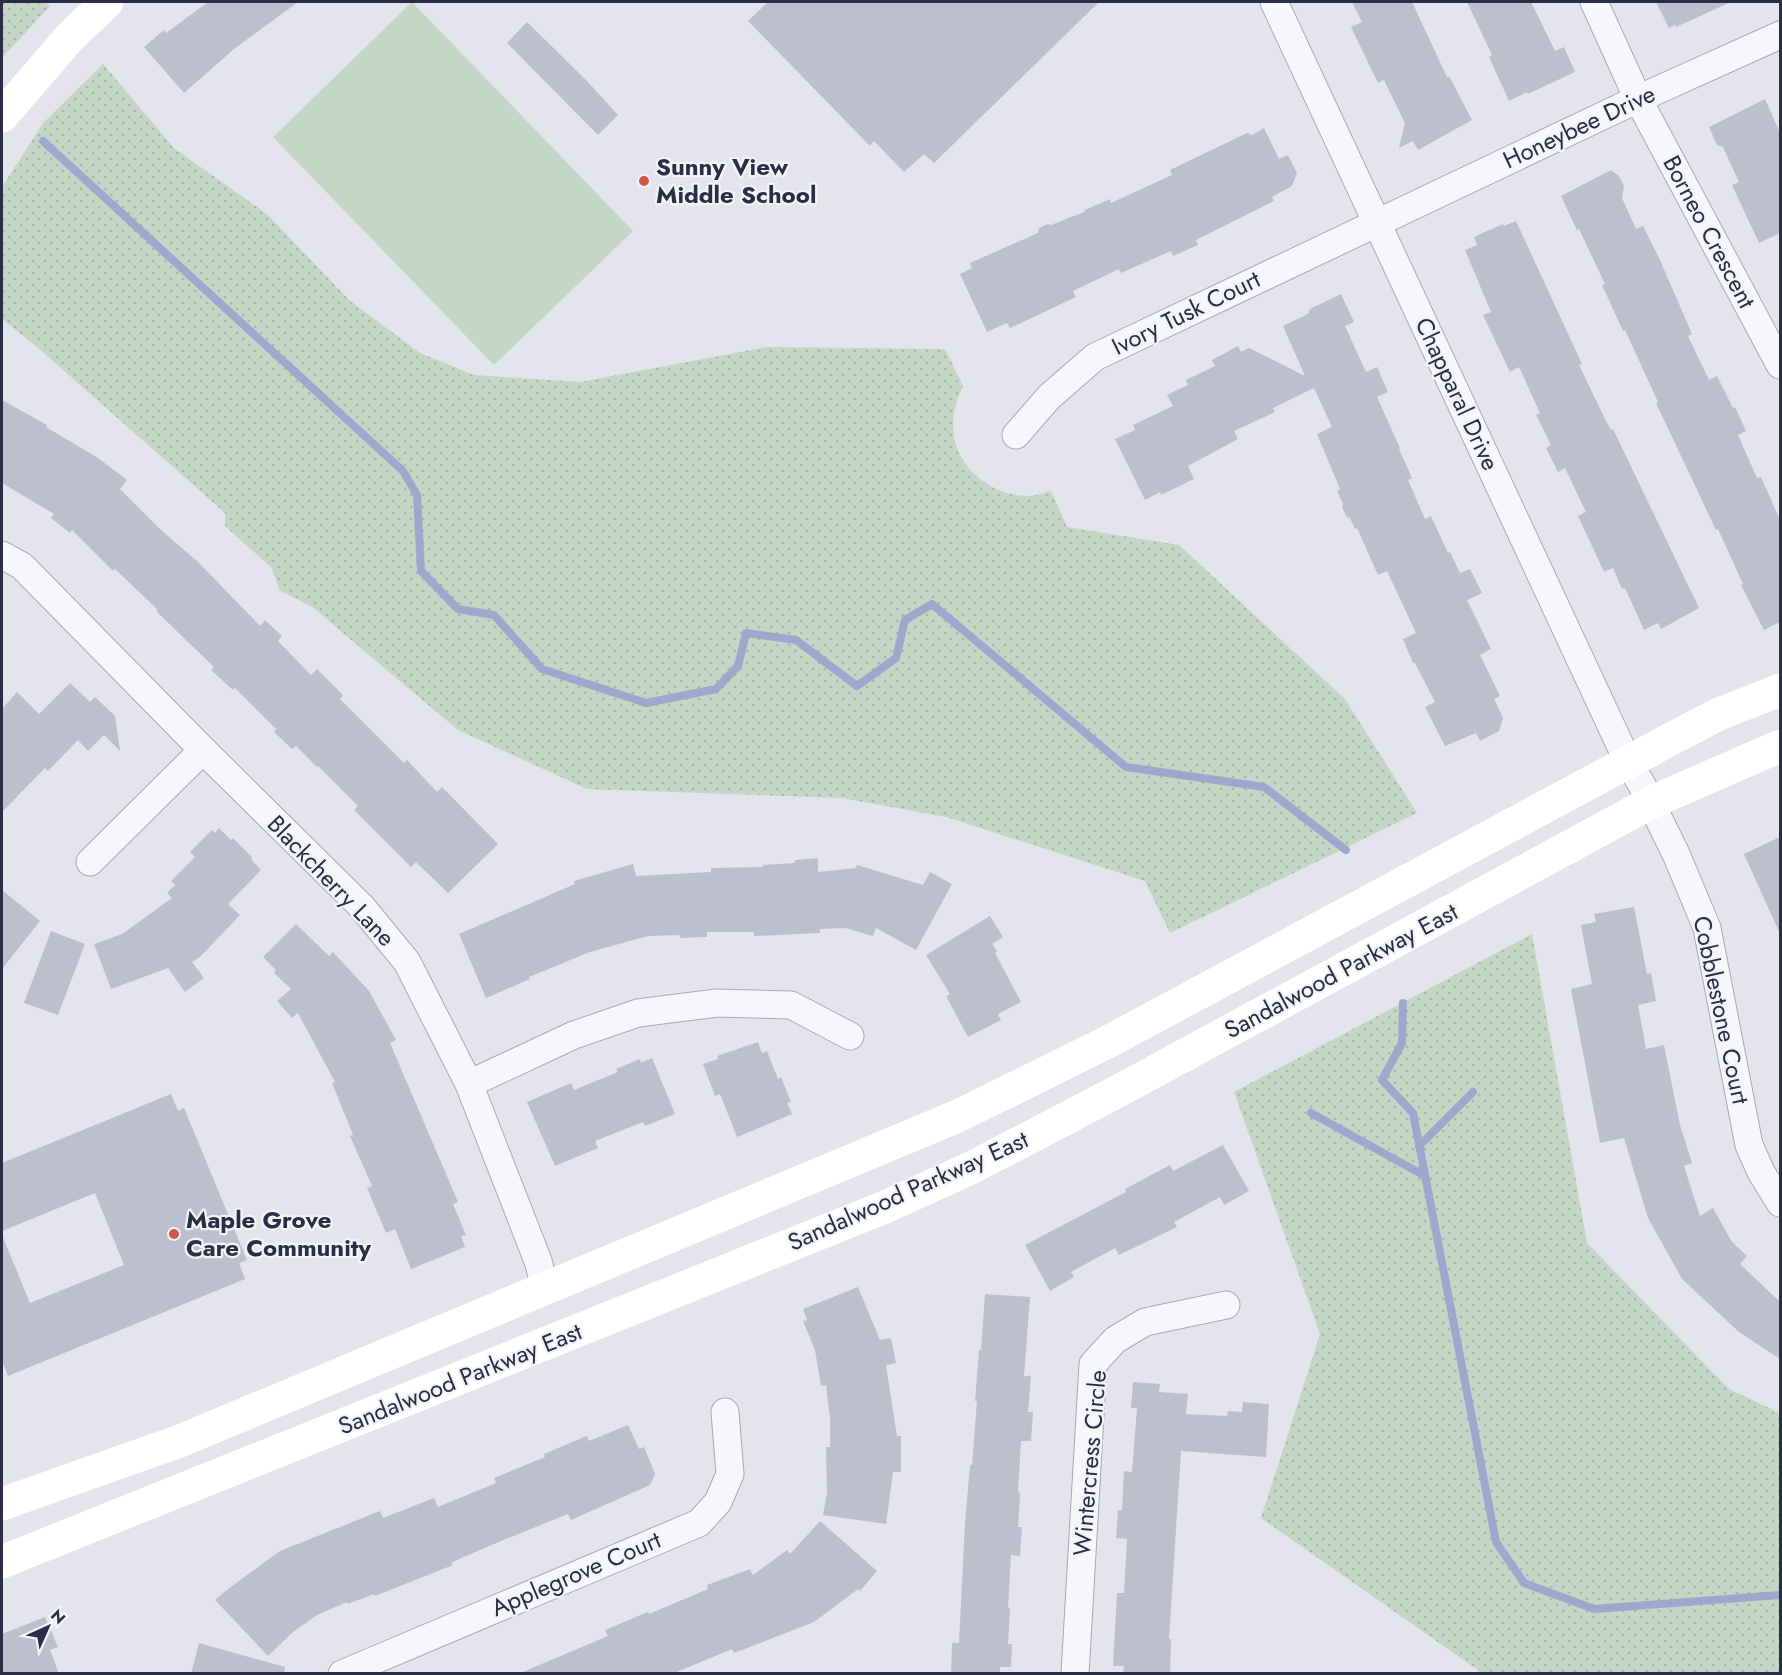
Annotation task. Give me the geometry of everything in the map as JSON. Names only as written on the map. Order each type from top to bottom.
[{"type":"main road","points":[[2,116],[70,37],[107,2]]},
{"type":"main road","name":"Sandalwood Parkway East","points":[[2,1562],[885,1207],[973,1167],[1124,1088],[1640,783],[1719,714],[1780,690]]},
{"type":"main road","name":"Sandalwood Parkway East","points":[[2,1504],[180,1441],[969,1111],[1640,783],[1780,746]]},
{"type":"street","name":"Chapparal Drive","points":[[1274,2],[1640,783]]},
{"type":"street","name":"Borneo Crescent","points":[[1594,2],[1638,99],[1780,365]]},
{"type":"street","name":"Honeybee Drive","points":[[1378,222],[1638,99],[1780,35]]},
{"type":"street","name":"Ivory Tusk Court","points":[[1016,435],[1049,397],[1095,357],[1378,222]]},
{"type":"street","name":"Blackcherry Lane","points":[[2,555],[22,566],[362,907],[407,962],[469,1083],[546,1287]]},
{"type":"street","points":[[90,862],[203,750]]},
{"type":"street","name":"Cobblestone Court","points":[[1640,783],[1676,854],[1707,928],[1749,1145],[1761,1172],[1780,1203]]},
{"type":"street","points":[[469,1083],[574,1035],[638,1013],[660,1010],[717,1003],[790,1005],[850,1036]]},
{"type":"street","name":"Wintercress Circle","points":[[1075,1674],[1093,1364],[1115,1340],[1145,1322],[1226,1305]]},
{"type":"street","name":"Applegrove Court","points":[[342,1674],[699,1523],[718,1502],[730,1474],[725,1412]]},
{"type":"green space","points":[[2,2],[45,2],[50,6],[2,58]]},
{"type":"green space","points":[[412,2],[633,231],[494,365],[273,137]]},
{"type":"green space","points":[[103,64],[174,148],[267,214],[350,301],[420,353],[474,375],[580,382],[767,347],[945,349],[963,386],[954,415],[955,440],[959,453],[976,476],[1000,491],[1014,495],[1031,496],[1051,491],[1067,527],[1179,545],[1345,699],[1417,813],[1170,933],[1145,881],[946,817],[842,798],[587,789],[458,730],[311,606],[279,590],[272,568],[225,526],[225,513],[36,346],[2,319],[2,187],[44,122]]},
{"type":"green space","points":[[1532,934],[1587,1243],[1729,1389],[1780,1413],[1780,1673],[1482,1673],[1261,1518],[1320,1334],[1234,1092]]},
{"type":"building","points":[[208,2],[298,2],[234,49],[184,93],[144,47],[164,30],[166,33]]},
{"type":"building","points":[[768,2],[1099,2],[934,163],[924,154],[904,172],[874,141],[870,146],[748,21]]},
{"type":"building","points":[[1352,2],[1412,2],[1447,77],[1449,76],[1472,120],[1418,150],[1413,141],[1399,148],[1405,123],[1384,80],[1378,83],[1351,27],[1362,22]]},
{"type":"building","points":[[1467,2],[1531,2],[1555,51],[1564,47],[1575,72],[1509,101],[1489,57],[1492,55]]},
{"type":"building","points":[[1656,2],[1731,2],[1669,28]]},
{"type":"building","points":[[527,22],[618,115],[598,135],[507,43]]},
{"type":"building","points":[[1765,99],[1780,133],[1780,233],[1759,243],[1732,185],[1739,182],[1723,147],[1717,145],[1709,127]]},
{"type":"building","points":[[1264,128],[1279,159],[1288,155],[1297,173],[1292,186],[1272,197],[1274,201],[1196,240],[1198,245],[1173,256],[1171,251],[1121,273],[1119,269],[1073,291],[1076,297],[1010,328],[1007,323],[987,332],[960,274],[972,268],[970,263],[1038,233],[1039,228],[1048,224],[1051,225],[1084,212],[1110,199],[1111,203],[1172,175],[1170,170],[1247,133],[1252,135]]},
{"type":"building","points":[[1611,170],[1619,176],[1624,186],[1622,198],[1636,229],[1643,226],[1659,258],[1692,334],[1688,336],[1709,380],[1717,376],[1733,408],[1735,407],[1746,431],[1738,435],[1757,478],[1761,477],[1780,520],[1780,622],[1764,630],[1741,585],[1743,584],[1718,529],[1716,530],[1656,403],[1658,402],[1602,285],[1605,284],[1561,196]]},
{"type":"building","points":[[1516,221],[1582,364],[1579,365],[1605,419],[1611,430],[1613,429],[1699,608],[1661,629],[1658,623],[1644,630],[1613,568],[1604,572],[1578,516],[1586,512],[1565,468],[1558,472],[1546,448],[1551,445],[1536,415],[1540,413],[1519,367],[1510,372],[1483,315],[1491,312],[1465,250],[1477,245],[1474,237],[1503,224],[1504,226]]},
{"type":"building","points":[[1341,294],[1354,322],[1345,326],[1366,372],[1377,367],[1388,392],[1377,397],[1412,478],[1408,480],[1425,519],[1431,516],[1460,573],[1470,569],[1482,593],[1467,600],[1491,649],[1480,655],[1500,696],[1494,699],[1503,718],[1499,731],[1480,741],[1476,733],[1445,746],[1425,707],[1435,702],[1413,663],[1403,639],[1416,633],[1387,571],[1378,575],[1357,528],[1355,529],[1342,507],[1343,504],[1337,491],[1340,489],[1317,434],[1332,427],[1314,388],[1273,408],[1275,412],[1234,431],[1238,439],[1188,466],[1194,479],[1145,500],[1115,439],[1135,430],[1133,425],[1173,406],[1167,395],[1188,385],[1186,380],[1215,366],[1212,360],[1238,346],[1241,352],[1249,348],[1305,376],[1283,326],[1308,314],[1310,309]]},
{"type":"building","points":[[2,400],[47,425],[46,427],[98,458],[127,480],[120,489],[161,530],[198,562],[260,626],[265,620],[282,636],[278,641],[311,675],[317,669],[343,695],[340,699],[404,763],[407,760],[437,792],[442,787],[498,844],[448,893],[416,862],[411,867],[354,810],[358,806],[296,746],[292,749],[274,732],[276,729],[235,688],[233,690],[211,670],[214,667],[115,569],[113,571],[72,530],[70,533],[51,518],[54,514],[2,483]]},
{"type":"building","points":[[70,683],[90,702],[95,697],[115,716],[120,751],[104,735],[88,751],[78,740],[48,771],[45,768],[2,812],[2,709],[17,692],[39,714]]},
{"type":"building","points":[[219,828],[252,857],[251,859],[261,870],[228,904],[240,915],[201,956],[192,962],[204,978],[185,992],[168,968],[111,989],[94,944],[122,934],[172,898],[167,893],[175,885],[171,881],[195,857],[190,852],[212,830],[215,833]]},
{"type":"building","points":[[1780,837],[1780,934],[1744,854]]},
{"type":"building","points":[[818,858],[818,872],[856,868],[857,865],[923,885],[930,872],[952,884],[916,950],[876,928],[873,936],[845,928],[820,929],[820,933],[754,936],[754,932],[707,932],[707,937],[648,936],[590,952],[529,977],[530,979],[486,998],[459,934],[575,884],[574,881],[633,864],[636,876],[711,872],[711,868],[763,867],[763,865],[795,863],[795,860]]},
{"type":"building","points":[[2,890],[40,921],[2,969]]},
{"type":"building","points":[[1634,907],[1647,974],[1651,973],[1656,1001],[1638,1005],[1646,1049],[1664,1045],[1680,1125],[1692,1163],[1684,1166],[1700,1216],[1713,1208],[1732,1242],[1747,1256],[1740,1264],[1780,1302],[1780,1359],[1739,1332],[1682,1279],[1648,1218],[1624,1138],[1600,1143],[1571,989],[1592,984],[1581,925],[1596,922],[1594,914]]},
{"type":"building","points":[[990,916],[1003,937],[992,944],[997,951],[995,953],[1021,1002],[998,1014],[1001,1020],[968,1037],[946,996],[950,994],[926,955]]},
{"type":"building","points":[[296,924],[329,956],[333,952],[369,991],[396,1040],[390,1043],[458,1202],[453,1204],[466,1235],[461,1236],[465,1247],[411,1269],[395,1229],[386,1233],[367,1188],[372,1186],[350,1136],[353,1135],[332,1083],[335,1082],[298,1013],[292,1018],[277,1001],[291,989],[274,973],[276,970],[263,957]]},
{"type":"building","points":[[51,931],[85,944],[58,1015],[24,1003]]},
{"type":"building","points":[[758,1042],[762,1053],[767,1051],[778,1079],[781,1077],[791,1102],[787,1103],[792,1114],[737,1137],[720,1094],[715,1096],[703,1064],[718,1059],[717,1056]]},
{"type":"building","points":[[652,1058],[675,1114],[645,1126],[643,1122],[595,1141],[598,1148],[555,1166],[527,1102],[571,1083],[574,1090],[618,1072],[616,1069],[640,1059],[641,1063]]},
{"type":"building","name":"Maple Grove Care Community","points":[[171,1094],[178,1111],[184,1108],[247,1260],[239,1263],[245,1279],[8,1376],[2,1361],[2,1235],[30,1303],[124,1265],[95,1193],[2,1231],[2,1163]]},
{"type":"building","points":[[1223,1145],[1249,1191],[1224,1205],[1220,1197],[1174,1222],[1177,1227],[1119,1255],[1115,1248],[1071,1272],[1074,1277],[1050,1291],[1025,1245],[1126,1192],[1125,1189],[1170,1165],[1173,1171]]},
{"type":"building","points":[[858,1287],[880,1340],[891,1338],[896,1363],[886,1365],[897,1436],[901,1436],[901,1472],[893,1472],[886,1524],[823,1515],[827,1493],[826,1447],[830,1447],[830,1418],[826,1385],[821,1386],[815,1350],[803,1321],[807,1320],[803,1309]]},
{"type":"building","points":[[985,1294],[1030,1297],[1024,1376],[1031,1376],[1028,1412],[1033,1412],[1031,1441],[1021,1441],[1018,1491],[1020,1494],[1018,1527],[1022,1527],[1020,1556],[1011,1555],[1008,1644],[1012,1644],[1011,1667],[1000,1667],[1000,1674],[951,1674],[952,1643],[959,1643],[965,1523],[970,1465],[972,1465],[977,1401],[975,1401]]},
{"type":"building","points":[[1133,1382],[1160,1384],[1159,1392],[1188,1394],[1186,1414],[1227,1416],[1228,1411],[1242,1412],[1243,1402],[1269,1404],[1266,1457],[1181,1451],[1169,1639],[1171,1639],[1170,1674],[1123,1674],[1124,1666],[1113,1666],[1117,1593],[1124,1593],[1127,1539],[1116,1538],[1118,1510],[1122,1510],[1124,1471],[1132,1472],[1137,1408],[1131,1408]]},
{"type":"building","points":[[628,1425],[639,1449],[644,1447],[655,1474],[650,1485],[571,1520],[568,1514],[459,1559],[451,1563],[453,1565],[375,1596],[374,1594],[348,1604],[347,1602],[317,1615],[293,1632],[268,1656],[215,1600],[280,1551],[380,1511],[383,1518],[434,1498],[438,1507],[496,1483],[494,1478],[545,1457],[544,1454],[587,1436],[589,1441]]},
{"type":"building","points":[[820,1521],[877,1571],[860,1591],[858,1589],[814,1622],[734,1653],[732,1649],[672,1674],[518,1674],[608,1636],[605,1630],[708,1589],[707,1585],[750,1569],[753,1575],[787,1550],[790,1554]]},
{"type":"building","points":[[45,1617],[58,1647],[50,1650],[59,1674],[2,1674],[2,1634]]},
{"type":"building","points":[[199,1643],[285,1667],[284,1674],[191,1674]]},
{"type":"waterway","points":[[43,141],[403,471],[417,495],[421,571],[458,609],[494,615],[542,669],[646,703],[716,689],[738,666],[746,633],[796,640],[857,686],[896,658],[905,620],[932,604],[1126,767],[1264,787],[1346,850]]},
{"type":"waterway","points":[[1403,1003],[1402,1043],[1382,1080],[1413,1113],[1496,1542],[1524,1583],[1594,1609],[1780,1595]]},
{"type":"waterway","points":[[1419,1146],[1473,1092]]},
{"type":"waterway","points":[[1311,1113],[1425,1176]]},
{"type":"place","name":"Sunny View Middle School","points":[[644,181]]},
{"type":"place","name":"Maple Grove Care Community","points":[[174,1234]]}]
